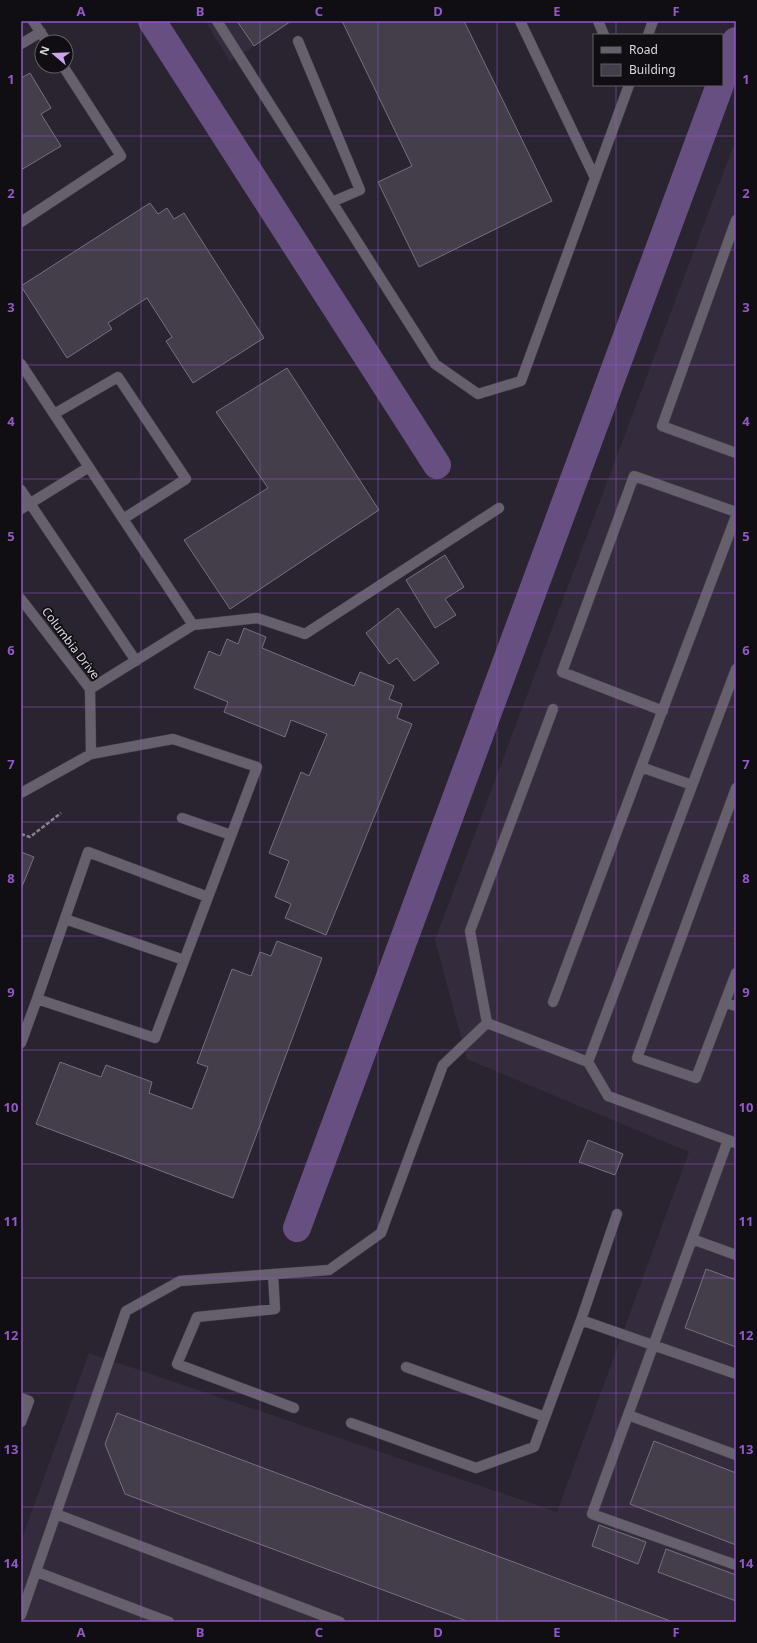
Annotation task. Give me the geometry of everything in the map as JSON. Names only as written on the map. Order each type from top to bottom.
[{"type":"street","points":[[21,44],[41,32],[33,21]]},
{"type":"street","points":[[217,21],[435,364],[478,394],[521,380],[629,86]]},
{"type":"street","points":[[520,21],[595,178]]},
{"type":"street","points":[[598,21],[604,34]]},
{"type":"street","points":[[648,34],[653,21]]},
{"type":"street","points":[[298,41],[360,190],[332,202]]},
{"type":"street","points":[[21,222],[122,156],[68,74]]},
{"type":"street","points":[[736,220],[662,426],[736,453]]},
{"type":"street","points":[[21,364],[194,625]]},
{"type":"street","points":[[54,414],[118,376],[186,479],[123,519]]},
{"type":"street","points":[[21,509],[89,467]]},
{"type":"street","points":[[663,711],[562,672],[634,476],[736,512]]},
{"type":"street","points":[[21,490],[136,661]]},
{"type":"street","points":[[90,689],[194,625],[257,618],[305,634],[499,508]]},
{"type":"street","points":[[553,1002],[736,516]]},
{"type":"street","name":"Columbia Drive","points":[[21,599],[90,689],[91,754]]},
{"type":"street","points":[[588,1062],[736,669]]},
{"type":"street","points":[[487,1023],[470,931],[553,709]]},
{"type":"street","points":[[21,793],[91,754],[173,739],[257,767],[155,1038],[37,999]]},
{"type":"street","points":[[641,767],[692,785]]},
{"type":"street","points":[[736,788],[637,1058],[696,1078],[736,973]]},
{"type":"street","points":[[182,818],[231,835]]},
{"type":"street","points":[[21,1043],[88,852],[208,897]]},
{"type":"street","points":[[65,918],[184,960]]},
{"type":"street","points":[[725,1002],[736,1006]]},
{"type":"street","points":[[487,1023],[588,1062],[608,1096],[732,1141],[692,1239],[592,1514],[736,1565]]},
{"type":"street","points":[[21,1615],[126,1311],[180,1281],[329,1270],[381,1233],[443,1065],[487,1023]]},
{"type":"street","points":[[352,1423],[476,1468],[534,1446],[581,1320],[617,1214]]},
{"type":"street","points":[[692,1239],[736,1255]]},
{"type":"street","points":[[273,1274],[275,1309],[197,1317],[177,1364],[294,1408]]},
{"type":"street","points":[[581,1320],[736,1374]]},
{"type":"street","points":[[406,1368],[544,1417]]},
{"type":"street","points":[[21,1398],[29,1401],[21,1422]]},
{"type":"street","points":[[628,1415],[736,1455]]},
{"type":"street","points":[[56,1514],[340,1622]]},
{"type":"street","points":[[37,1572],[169,1622]]},
{"type":"path","points":[[21,834],[30,837],[62,813]]},
{"type":"shaded area","points":[[205,21],[295,21],[230,61]]},
{"type":"shaded area","points":[[736,139],[736,1622],[21,1622],[21,1541],[89,1353],[557,1512],[689,1152],[467,1059],[435,940]]},
{"type":"building","points":[[237,21],[291,21],[254,46]]},
{"type":"building","points":[[342,21],[464,21],[552,201],[419,267],[378,182],[412,166]]},
{"type":"building","points":[[30,73],[51,108],[41,114],[61,146],[21,170],[21,78]]},
{"type":"building","points":[[150,203],[158,214],[167,208],[174,219],[184,213],[264,338],[193,383],[166,341],[172,337],[147,298],[108,323],[112,329],[67,358],[21,286]]},
{"type":"building","points":[[287,368],[379,510],[230,609],[184,540],[268,488],[216,412]]},
{"type":"building","points":[[445,555],[464,587],[445,599],[456,615],[435,628],[406,580]]},
{"type":"building","points":[[398,608],[439,663],[414,681],[397,658],[389,664],[366,633]]},
{"type":"building","points":[[244,628],[266,637],[262,648],[354,686],[360,672],[394,686],[389,699],[402,704],[397,718],[412,724],[326,935],[285,918],[291,904],[275,897],[289,861],[269,853],[301,772],[309,776],[327,734],[291,720],[285,737],[224,712],[228,702],[194,688],[209,651],[220,656],[227,639],[238,644]]},
{"type":"building","points":[[21,852],[34,857],[21,889]]},
{"type":"building","points":[[277,941],[322,958],[233,1198],[36,1124],[60,1062],[101,1077],[106,1065],[152,1082],[149,1093],[192,1109],[208,1067],[197,1063],[232,969],[251,976],[260,952],[271,956]]},
{"type":"building","points":[[588,1140],[623,1154],[615,1175],[579,1162]]},
{"type":"building","points":[[706,1269],[736,1280],[736,1347],[685,1328]]},
{"type":"building","points":[[117,1413],[673,1622],[469,1622],[125,1494],[105,1444]]},
{"type":"building","points":[[654,1441],[736,1473],[736,1545],[630,1504]]},
{"type":"building","points":[[599,1525],[646,1542],[638,1564],[592,1546]]},
{"type":"building","points":[[666,1549],[736,1575],[736,1601],[658,1572]]},
{"type":"waterway","points":[[152,21],[437,465]]},
{"type":"waterway","points":[[723,76],[736,41]]},
{"type":"waterway","points":[[297,1228],[720,86]]}]
